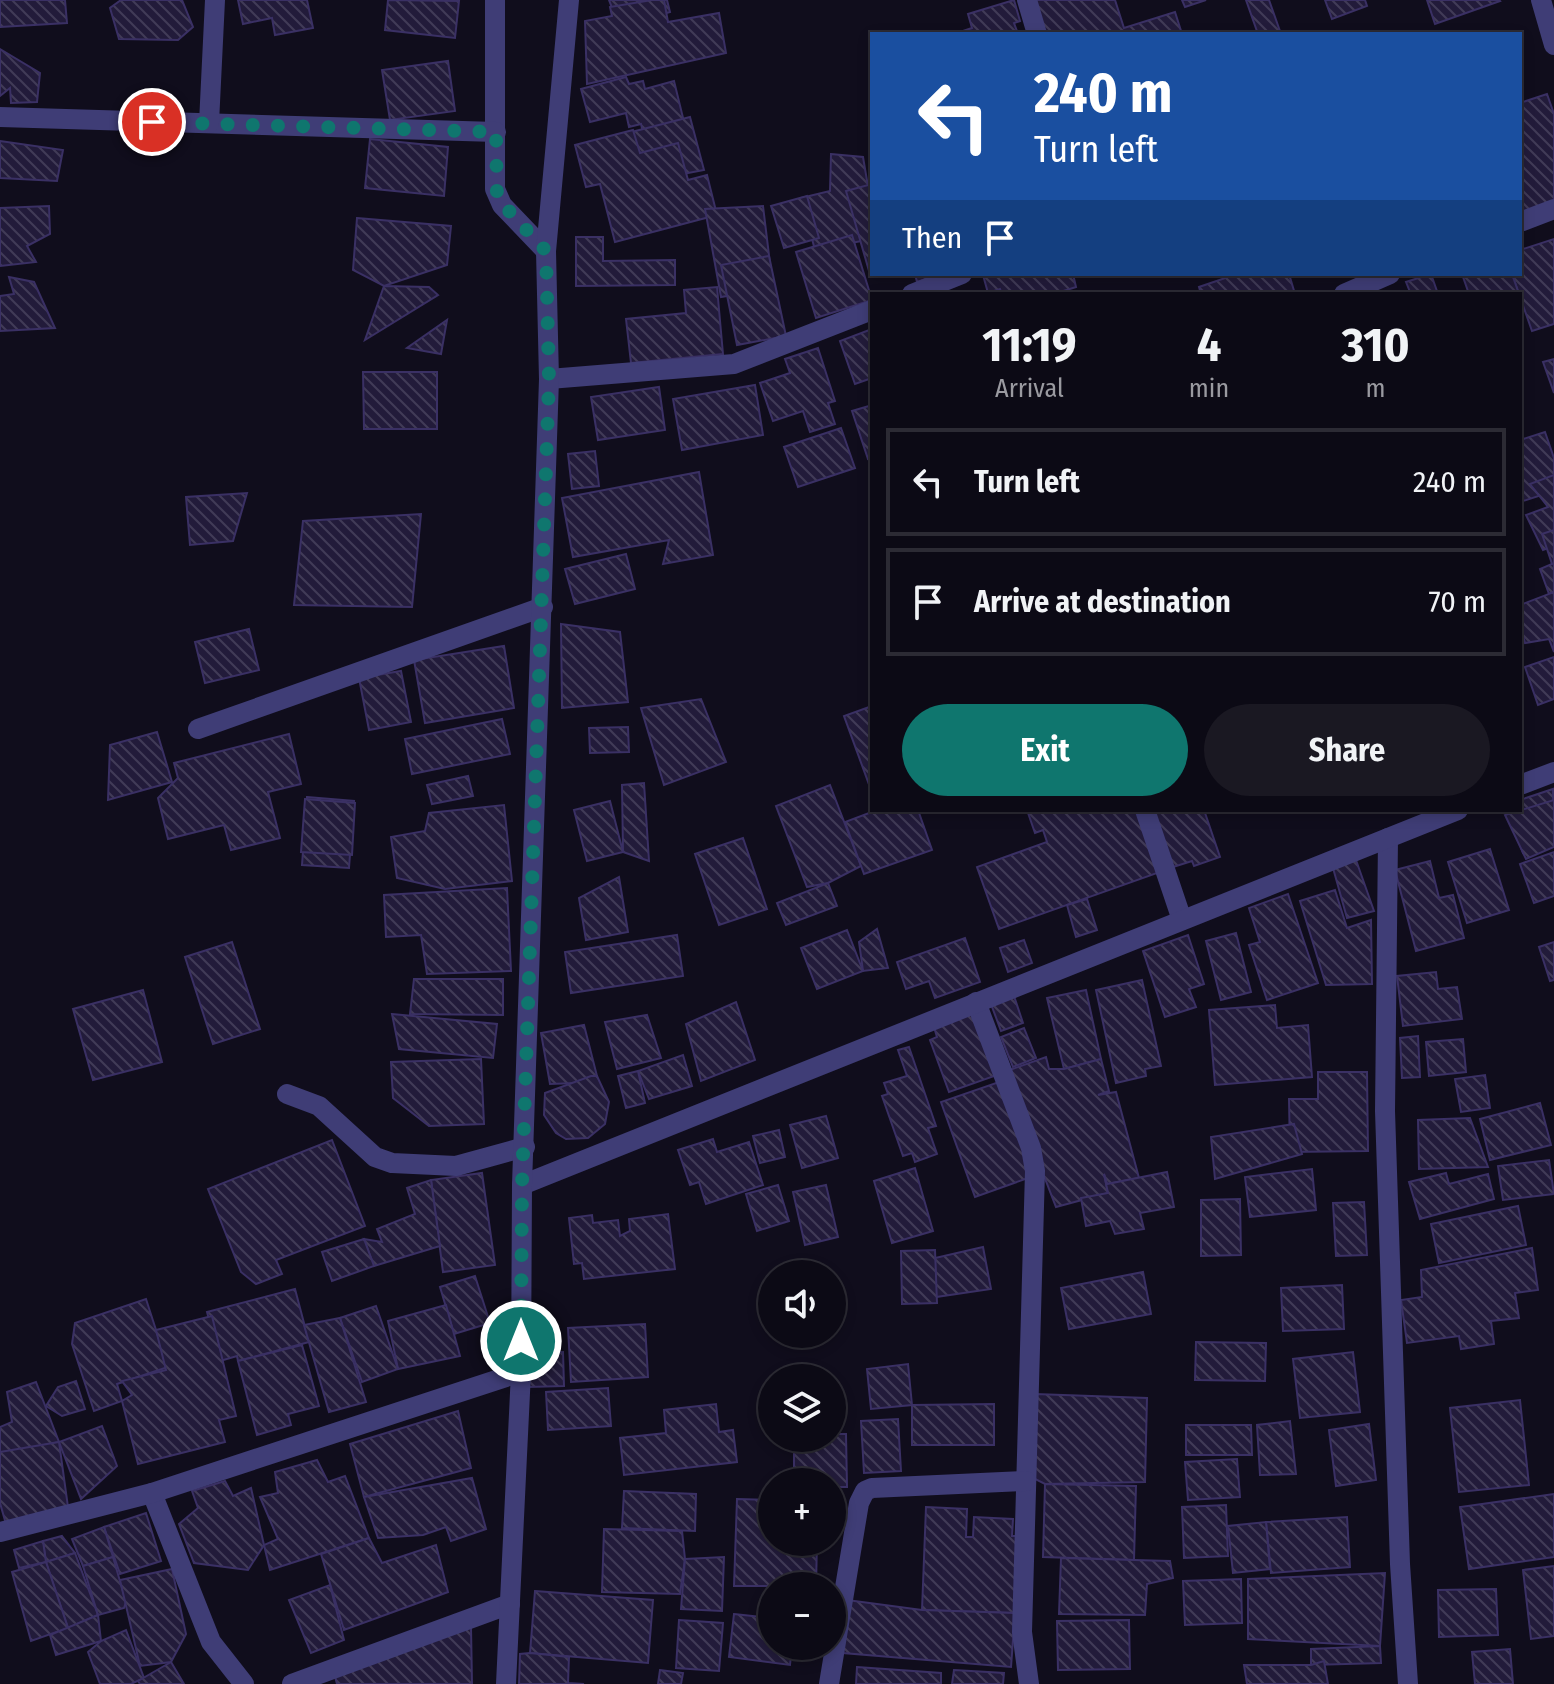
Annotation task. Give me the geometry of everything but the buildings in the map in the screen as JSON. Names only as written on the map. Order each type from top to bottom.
[{"type":"street","points":[[209,123],[215,0]]},
{"type":"street","points":[[495,0],[497,198],[546,251]]},
{"type":"street","points":[[506,1684],[521,1372],[522,1185],[543,607],[549,379],[546,251],[569,0]]},
{"type":"street","points":[[1027,0],[1036,32]]},
{"type":"street","points":[[1541,0],[1554,45]]},
{"type":"street","points":[[0,117],[496,132]]},
{"type":"street","points":[[1522,221],[1554,209]]},
{"type":"street","points":[[917,292],[957,276]]},
{"type":"street","points":[[1349,292],[1385,276]]},
{"type":"street","points":[[549,379],[734,364],[870,311]]},
{"type":"street","points":[[198,729],[543,607]]},
{"type":"street","points":[[1522,784],[1554,772]]},
{"type":"street","points":[[1146,812],[1182,920]]},
{"type":"street","points":[[522,1185],[1453,812]]},
{"type":"street","points":[[1388,838],[1385,1111],[1400,1564],[1408,1684]]},
{"type":"street","points":[[976,1002],[1031,1148],[1035,1171],[1022,1632],[1029,1684]]},
{"type":"street","points":[[287,1094],[319,1106],[375,1157],[392,1163],[456,1166],[525,1147]]},
{"type":"street","points":[[0,1532],[152,1493],[521,1372]]},
{"type":"street","points":[[829,1684],[859,1503],[865,1491],[872,1488],[1026,1481]]},
{"type":"street","points":[[152,1493],[211,1642],[244,1684]]},
{"type":"street","points":[[292,1684],[510,1604]]},
{"type":"route","points":[[152,122],[496,132],[497,198],[546,251],[549,379],[522,1185],[521,1341]]}]
